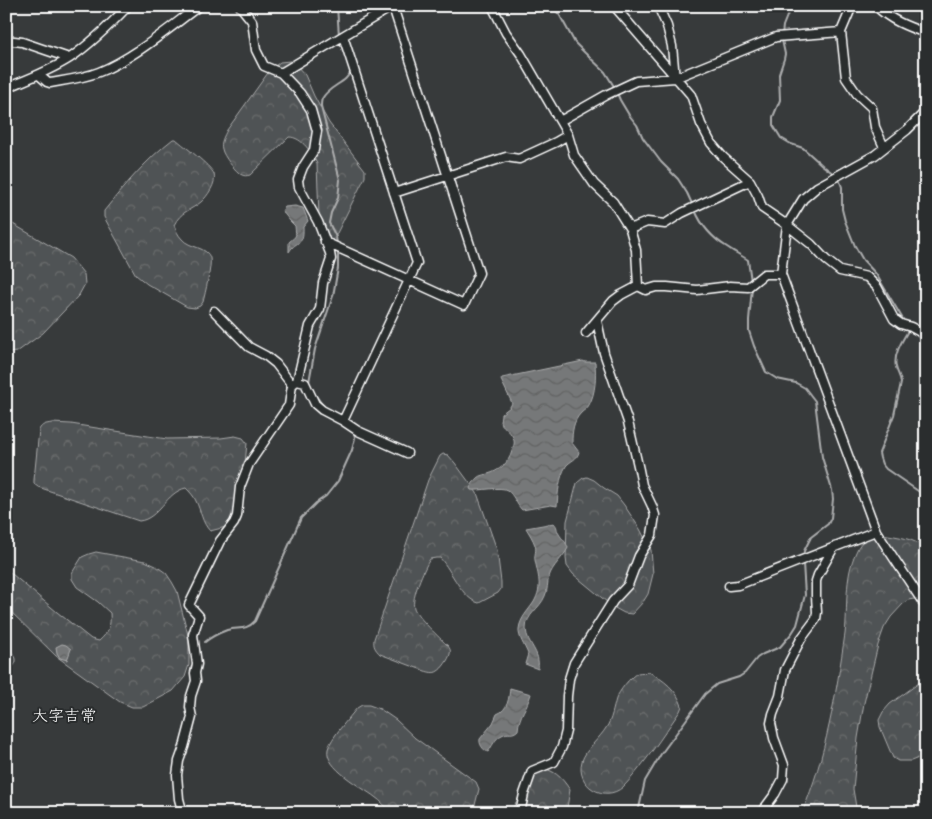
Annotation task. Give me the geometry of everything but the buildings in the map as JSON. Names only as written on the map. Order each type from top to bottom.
[{"type":"street","points":[[6,88],[39,75],[69,58],[92,42],[128,6]]},
{"type":"street","points":[[39,75],[46,82],[50,83],[83,78],[100,72],[140,50],[188,9],[199,6]]},
{"type":"street","points":[[181,813],[182,810],[178,799],[179,761],[192,717],[190,707],[191,696],[196,682],[197,664],[193,635],[199,616],[189,605],[220,541],[237,516],[240,487],[248,464],[288,405],[310,326],[320,309],[323,283],[331,259],[318,222],[298,180],[303,167],[314,150],[317,131],[311,110],[300,93],[281,73],[264,66],[256,50],[252,21],[240,6]]},
{"type":"street","points":[[281,73],[393,6],[479,273],[464,305],[325,242]]},
{"type":"street","points":[[492,6],[506,33],[521,54],[540,90],[568,135],[577,161],[594,184],[613,202],[630,229],[636,250],[638,286]]},
{"type":"street","points":[[614,6],[691,95],[701,124],[711,143],[723,157],[750,181],[762,208],[811,244],[840,271],[868,277],[877,287],[894,319],[920,332],[926,338]]},
{"type":"street","points":[[658,6],[672,46],[675,78]]},
{"type":"street","points":[[852,6],[841,32],[846,78],[857,94],[872,108],[875,127],[884,147]]},
{"type":"street","points":[[876,6],[908,27],[926,33]]},
{"type":"street","points":[[560,121],[606,95],[636,81],[675,78],[776,37],[841,32]]},
{"type":"street","points":[[343,36],[417,263],[343,421]]},
{"type":"street","points":[[6,40],[22,42],[69,58]]},
{"type":"street","points":[[926,111],[907,130],[875,155],[818,187],[803,199],[787,225],[781,274],[876,531],[926,608]]},
{"type":"street","points":[[394,192],[506,157],[519,159],[568,135]]},
{"type":"street","points":[[630,229],[647,222],[665,224],[682,213],[750,181]]},
{"type":"street","points":[[638,286],[646,290],[667,287],[697,290],[730,286],[748,287],[764,274],[781,274]]},
{"type":"street","points":[[586,333],[613,301],[638,286]]},
{"type":"street","points":[[214,311],[249,347],[266,356],[294,383],[305,383],[315,404],[322,410],[358,431],[407,454]]},
{"type":"street","points":[[520,813],[532,771],[554,762],[562,747],[566,732],[569,679],[574,663],[613,601],[628,585],[639,556],[652,535],[655,515],[642,485],[628,422],[604,353],[596,321]]},
{"type":"street","points":[[730,586],[738,585],[876,531]]},
{"type":"street","points":[[761,813],[776,794],[783,779],[784,764],[774,738],[771,723],[780,696],[785,670],[802,639],[816,619],[816,581],[834,547]]},
{"type":"green space","points":[[290,61],[305,75],[329,123],[365,170],[365,177],[331,245],[323,245],[320,242],[317,164],[302,143],[289,137],[247,176],[242,175],[233,167],[222,149],[222,142],[227,130],[270,70],[280,62]]},
{"type":"green space","points":[[173,139],[176,139],[203,161],[212,170],[215,178],[211,190],[206,197],[183,214],[174,225],[179,236],[185,242],[209,254],[209,273],[203,302],[195,308],[187,307],[147,284],[136,275],[104,217],[104,211],[128,183],[154,155]]},
{"type":"green space","points":[[6,220],[71,258],[84,274],[85,284],[79,295],[43,333],[17,352],[6,353]]},
{"type":"green space","points":[[52,423],[71,424],[167,439],[235,436],[243,438],[247,443],[242,495],[232,521],[226,527],[210,531],[203,521],[195,499],[186,488],[179,490],[152,516],[139,521],[38,487],[34,484],[34,480],[39,430],[43,425]]},
{"type":"green space","points":[[443,454],[448,455],[455,463],[477,493],[497,550],[501,589],[498,593],[479,603],[467,596],[440,558],[430,559],[416,590],[414,608],[424,622],[450,649],[445,664],[436,672],[432,672],[380,654],[375,647],[374,639],[428,480],[440,456]]},
{"type":"green space","points":[[587,477],[617,496],[640,529],[651,550],[653,574],[648,594],[632,614],[624,613],[613,607],[573,574],[567,566],[567,521],[577,483]]},
{"type":"green space","points":[[883,534],[911,540],[926,549],[926,597],[908,600],[903,604],[884,628],[878,645],[858,738],[853,789],[857,813],[802,813],[818,770],[834,702],[845,634],[848,582],[852,562],[863,541]]},
{"type":"green space","points":[[96,552],[145,561],[156,566],[166,573],[177,591],[189,639],[189,665],[185,677],[173,691],[143,707],[132,707],[120,702],[56,656],[6,607],[6,569],[91,639],[99,641],[109,628],[110,613],[77,587],[72,579],[72,573],[82,557]]},
{"type":"green space","points":[[6,646],[15,657],[16,662],[6,673]]},
{"type":"green space","points":[[649,672],[665,682],[677,695],[682,706],[680,711],[644,763],[623,787],[616,792],[608,793],[593,789],[583,778],[581,770],[582,761],[589,748],[608,725],[616,699],[625,684],[635,674]]},
{"type":"green space","points":[[926,679],[926,755],[911,761],[898,761],[893,758],[879,720],[890,704]]},
{"type":"green space","points":[[362,705],[369,705],[380,709],[396,720],[415,738],[476,782],[479,789],[473,813],[392,813],[377,799],[338,770],[328,756],[328,749],[345,722]]},
{"type":"green space","points":[[538,767],[557,774],[570,790],[566,813],[510,813],[534,770]]},
{"type":"water","points":[[295,206],[303,208],[308,221],[303,227],[301,240],[289,252],[289,242],[295,237],[296,233],[295,226],[282,211],[285,207]]},
{"type":"water","points":[[583,361],[595,362],[594,390],[588,406],[578,416],[575,423],[572,443],[579,452],[577,457],[566,466],[562,475],[557,506],[551,505],[522,510],[507,490],[500,488],[471,490],[470,488],[478,477],[492,473],[503,466],[509,459],[514,446],[513,437],[500,422],[501,414],[512,403],[501,380],[502,378]]},
{"type":"water","points":[[554,523],[568,548],[549,577],[543,601],[528,619],[527,635],[538,657],[538,669],[525,664],[528,654],[519,632],[521,621],[534,602],[539,586],[535,558],[536,547],[526,528]]},
{"type":"water","points":[[62,644],[71,649],[67,660],[60,658],[57,653],[56,647]]},
{"type":"water","points":[[510,688],[531,694],[520,720],[518,730],[514,733],[500,736],[488,752],[482,747],[480,739],[493,723],[497,714],[506,707]]},
{"type":"waterway","points":[[337,6],[339,36]]},
{"type":"waterway","points":[[551,6],[559,14],[575,43],[605,72],[615,88]]},
{"type":"waterway","points":[[782,35],[783,26],[791,6]]},
{"type":"waterway","points":[[782,40],[785,54],[779,74],[780,100],[773,117],[773,125],[781,138],[803,148],[834,174]]},
{"type":"waterway","points":[[337,244],[336,237],[329,223],[331,213],[338,198],[340,180],[321,103],[328,91],[346,79],[351,71]]},
{"type":"waterway","points":[[617,93],[643,138],[661,162],[678,179],[693,206]]},
{"type":"waterway","points":[[839,179],[842,187],[842,209],[855,246],[863,260],[876,274],[904,321]]},
{"type":"waterway","points":[[695,210],[704,227],[712,236],[748,260],[751,281]]},
{"type":"waterway","points":[[309,384],[315,349],[333,296],[338,268],[338,251]]},
{"type":"waterway","points":[[752,288],[749,331],[754,346],[766,372],[777,379],[796,383],[805,388],[815,401],[822,457],[832,490],[831,518],[828,524],[811,537],[804,551],[803,558]]},
{"type":"waterway","points":[[907,328],[908,331],[899,348],[895,362],[901,383],[894,415],[879,453],[882,464],[886,469],[921,493],[926,504]]},
{"type":"waterway","points":[[314,393],[324,407]]},
{"type":"waterway","points":[[205,642],[224,631],[245,627],[255,621],[301,518],[326,496],[338,481],[352,450],[355,438],[354,431]]},
{"type":"waterway","points":[[638,813],[645,781],[661,754],[705,694],[717,684],[739,677],[745,673],[757,658],[780,647],[792,633],[797,625],[805,595],[803,563]]},
{"type":"district","name":"大字吉常","points":[[64,715]]}]
